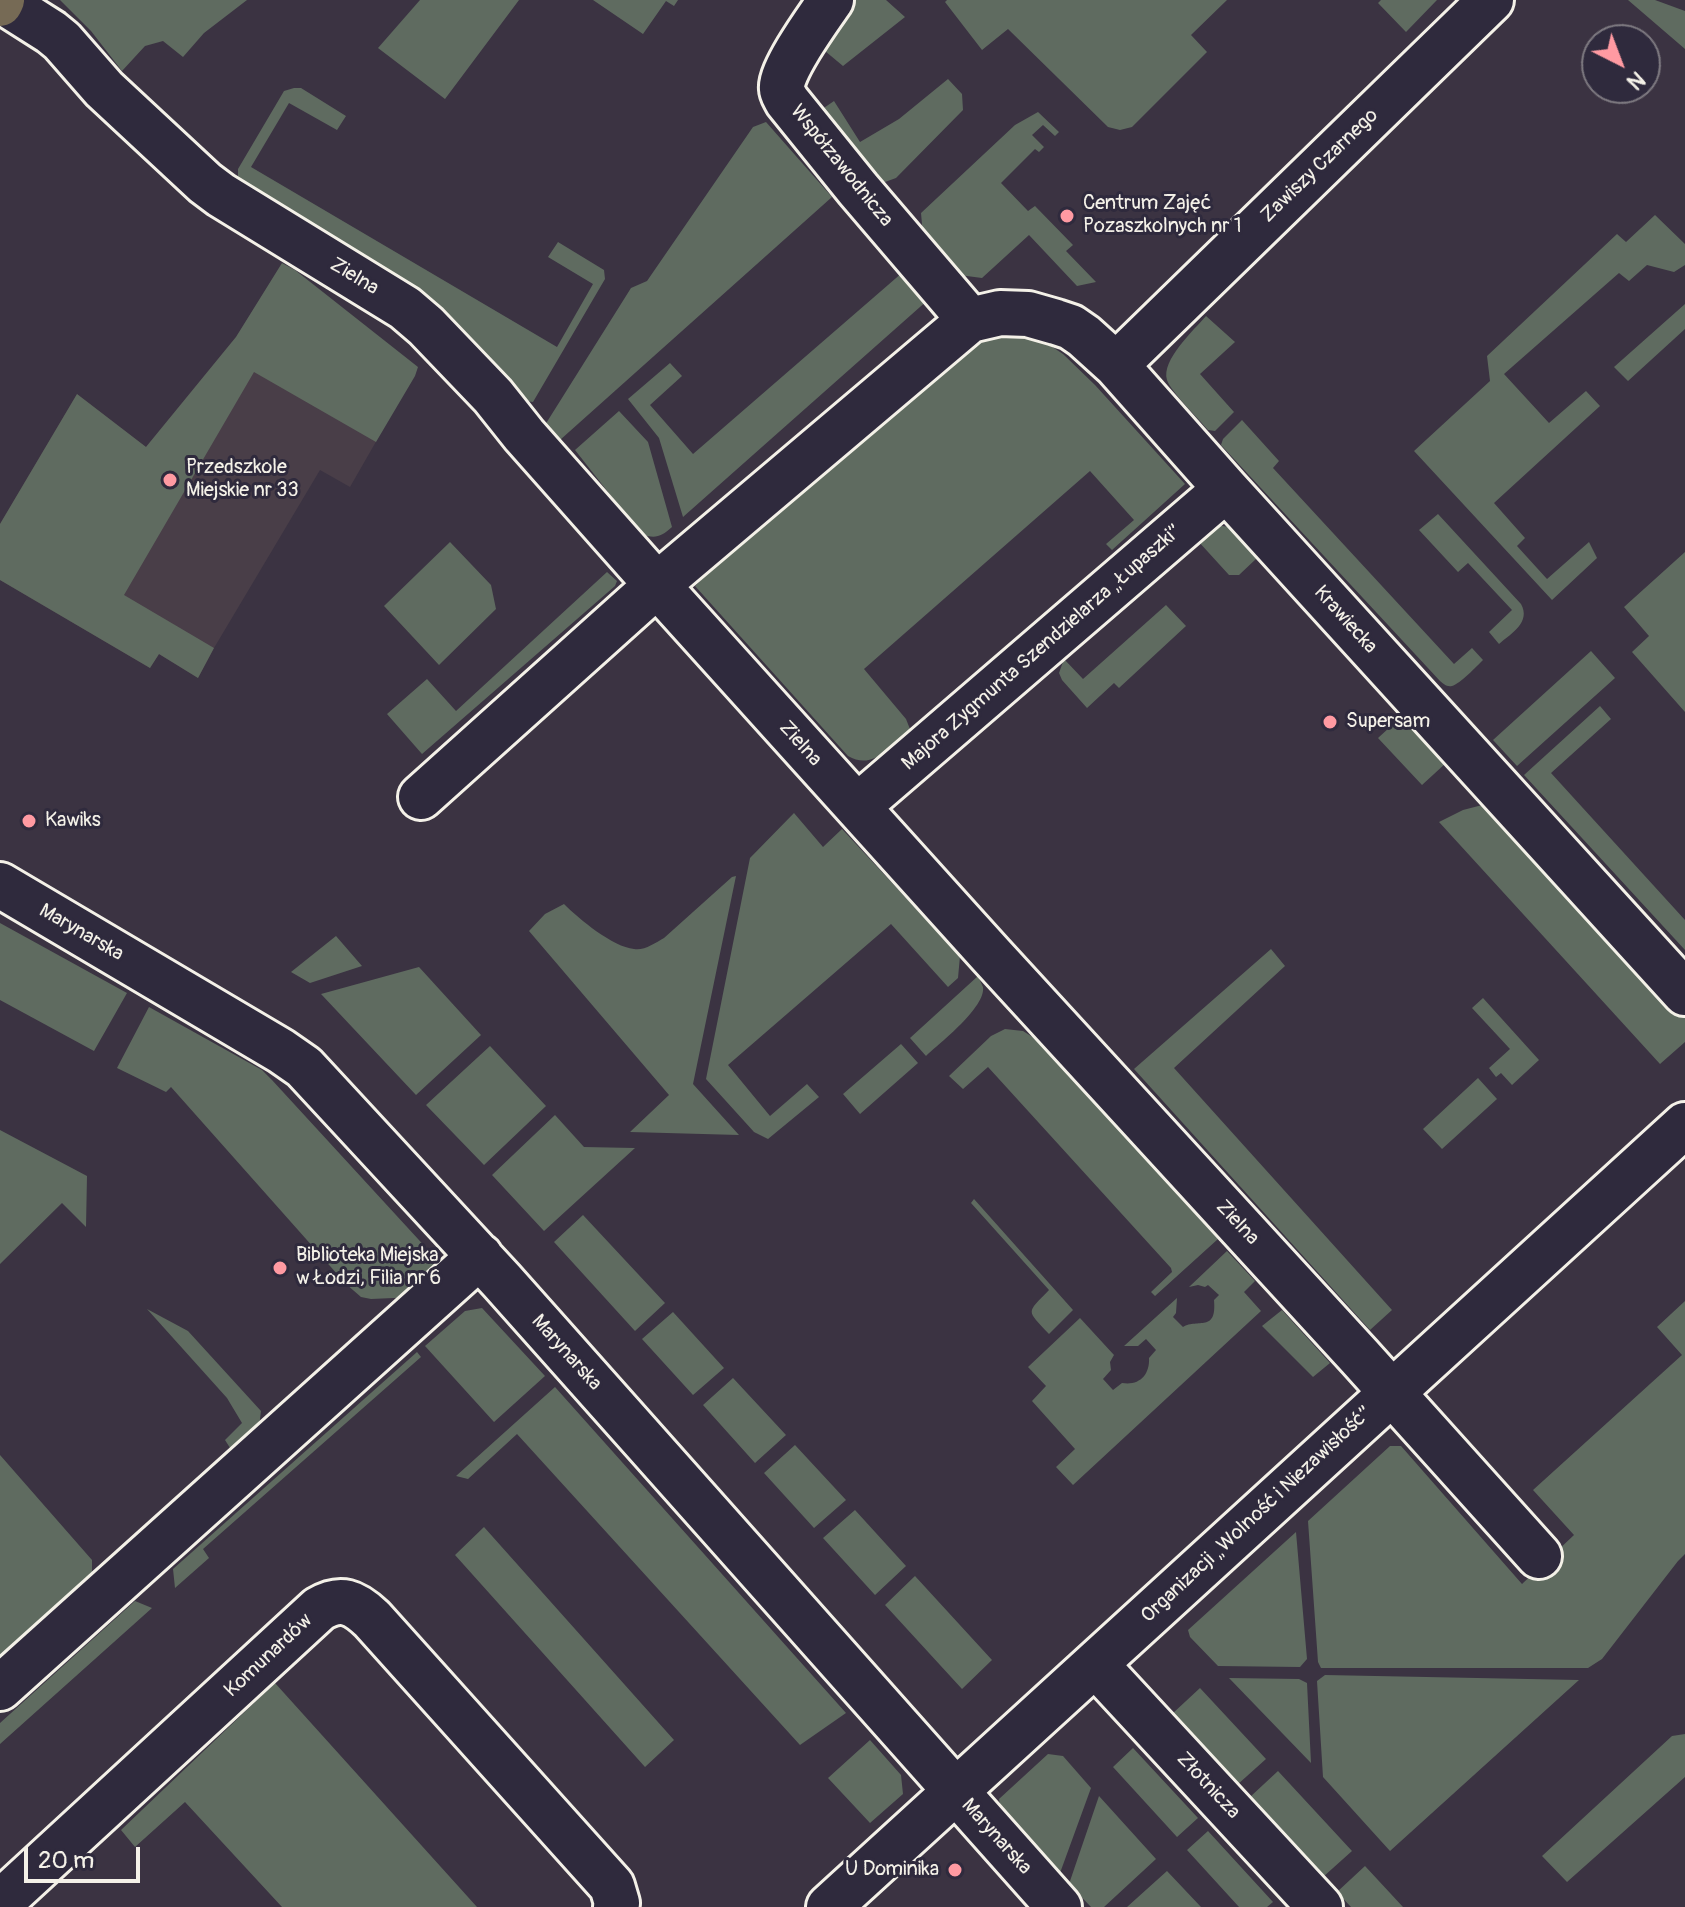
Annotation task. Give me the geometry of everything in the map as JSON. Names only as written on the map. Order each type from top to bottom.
[{"type":"street","name":"Współzawodnicza","points":[[831,0],[798,49],[781,88],[787,101],[858,189],[970,320]]},
{"type":"street","name":"Zawiszy Czarnego","points":[[1116,365],[1491,0]]},
{"type":"street","name":"Zielna","points":[[1,2],[62,41],[104,89],[205,183],[405,308],[426,326],[493,396],[657,585],[991,955],[1539,1556]]},
{"type":"street","name":"Krawiecka","points":[[970,320],[1000,313],[1028,314],[1056,322],[1084,336],[1116,365],[1685,993]]},
{"type":"street","points":[[421,797],[657,585],[970,320]]},
{"type":"street","name":"Majora Zygmunta Szendzielarza „Łupaszki”","points":[[858,806],[1226,489]]},
{"type":"street","name":"Marynarska","points":[[0,885],[304,1067],[480,1256],[1059,1907]]},
{"type":"street","name":"Organizacji „Wolność i Niezawisłość”","points":[[829,1907],[1685,1125]]},
{"type":"street","points":[[0,1688],[480,1256]]},
{"type":"street","name":"Komunardów","points":[[0,1903],[319,1609],[340,1601],[361,1608],[372,1619],[612,1886],[616,1907]]},
{"type":"street","name":"Złotnicza","points":[[1096,1665],[1320,1907]]},
{"type":"shaded area","name":"Przedszkole Miejskie nr 33","points":[[275,275],[389,419],[350,487],[320,470],[198,678],[159,654],[150,668],[0,580],[0,524],[77,394],[146,447],[236,337]]},
{"type":"green space","points":[[60,0],[247,0],[204,33],[183,57],[163,41],[145,46],[122,71],[91,31]]},
{"type":"green space","points":[[420,0],[519,0],[445,99],[378,48]]},
{"type":"green space","points":[[593,0],[678,0],[674,6],[666,1],[643,34]]},
{"type":"green space","points":[[853,0],[886,0],[905,17],[843,66],[825,51],[804,78],[806,62]]},
{"type":"green space","points":[[1227,0],[1191,35],[1207,52],[1132,127],[1120,130],[1108,127],[1008,29],[982,50],[945,2]]},
{"type":"green space","points":[[1381,0],[1437,0],[1406,32],[1378,3]]},
{"type":"green space","points":[[1628,0],[1655,0],[1685,11],[1685,49],[1661,28],[1661,24],[1656,24]]},
{"type":"green space","points":[[948,79],[962,94],[963,110],[896,178],[885,182],[872,179],[815,114],[834,101],[860,142],[899,119]]},
{"type":"green space","points":[[301,88],[346,116],[337,130],[289,103],[251,167],[557,347],[593,284],[548,257],[558,242],[604,270],[605,279],[533,402],[526,401],[444,312],[431,302],[241,184],[238,169],[284,91]]},
{"type":"green space","points":[[1038,112],[1059,132],[1055,136],[1043,125],[1032,135],[1044,147],[1039,152],[1035,149],[1001,183],[1028,211],[1035,206],[1073,245],[1066,251],[1096,282],[1077,286],[1029,235],[982,278],[959,275],[923,235],[921,213],[1015,125]]},
{"type":"green space","points":[[766,122],[832,197],[560,440],[545,425],[631,288],[647,281],[753,127]]},
{"type":"green space","points":[[1655,215],[1685,244],[1685,265],[1674,272],[1647,265],[1629,281],[1619,273],[1504,374],[1549,423],[1586,391],[1600,406],[1494,503],[1525,538],[1517,546],[1547,579],[1589,542],[1597,558],[1552,600],[1414,451],[1490,381],[1487,356],[1617,234],[1626,242]]},
{"type":"green space","name":"Przedszkole Miejskie nr 33","points":[[282,263],[418,367],[376,442],[254,372],[124,595],[214,648],[198,678],[159,654],[150,668],[0,580],[0,524],[77,394],[146,447],[236,337]]},
{"type":"green space","points":[[903,272],[929,299],[683,517],[659,438],[628,399],[670,363],[682,376],[650,405],[693,454]]},
{"type":"green space","points":[[1685,304],[1685,329],[1628,381],[1614,367]]},
{"type":"green space","points":[[1206,316],[1235,342],[1200,374],[1234,412],[1215,431],[1208,430],[1179,398],[1167,380],[1166,372],[1174,355]]},
{"type":"green space","points":[[1007,331],[1042,340],[1063,354],[1185,484],[1112,550],[1106,544],[1134,520],[1090,471],[864,669],[906,719],[910,729],[874,759],[857,760],[848,756],[695,586],[955,361],[980,342]]},
{"type":"green space","points":[[619,411],[648,442],[672,527],[658,536],[641,534],[575,450]]},
{"type":"green space","points":[[1242,420],[1279,461],[1273,468],[1454,664],[1472,648],[1483,660],[1464,678],[1452,686],[1440,681],[1221,445]]},
{"type":"green space","points":[[1438,514],[1521,604],[1522,622],[1499,644],[1489,632],[1512,610],[1468,563],[1458,572],[1419,530]]},
{"type":"green space","points":[[1215,525],[1230,527],[1257,558],[1239,575],[1229,575],[1198,541]]},
{"type":"green space","points":[[450,542],[491,585],[496,609],[439,665],[384,606]]},
{"type":"green space","points":[[1685,552],[1685,712],[1632,652],[1649,636],[1624,607]]},
{"type":"green space","points":[[607,572],[617,581],[615,586],[422,754],[387,714],[427,679],[456,711]]},
{"type":"green space","points":[[1166,605],[1186,626],[1119,688],[1114,683],[1087,708],[1062,680],[1059,673],[1064,659],[1083,679]]},
{"type":"green space","points":[[1591,651],[1615,678],[1517,766],[1493,740]]},
{"type":"green space","points":[[1600,706],[1611,719],[1551,773],[1685,920],[1685,950],[1524,775]]},
{"type":"green space","points":[[1402,716],[1446,763],[1422,785],[1378,738]]},
{"type":"green space","points":[[1490,803],[1685,1015],[1685,1042],[1660,1064],[1439,822],[1463,810]]},
{"type":"green space","points":[[794,813],[823,847],[842,829],[960,956],[958,978],[948,987],[891,924],[728,1065],[770,1116],[807,1084],[819,1097],[768,1139],[754,1132],[706,1079],[750,858]]},
{"type":"green space","points":[[736,876],[693,1084],[739,1135],[630,1132],[669,1095],[529,931],[545,914],[564,904],[607,938],[626,947],[642,949],[664,938]]},
{"type":"green space","points":[[0,923],[127,993],[94,1051],[0,1000]]},
{"type":"green space","points":[[336,936],[362,966],[310,983],[291,972]]},
{"type":"green space","points":[[1271,949],[1285,966],[1174,1068],[1392,1310],[1370,1330],[1134,1069]]},
{"type":"green space","points":[[419,967],[481,1035],[416,1095],[321,994]]},
{"type":"green space","points":[[978,976],[983,987],[977,1004],[961,1024],[926,1056],[910,1038]]},
{"type":"green space","points":[[1483,998],[1539,1060],[1512,1085],[1501,1073],[1496,1077],[1489,1068],[1510,1049],[1472,1008]]},
{"type":"green space","points":[[149,1007],[262,1070],[272,1080],[441,1264],[416,1297],[361,1297],[346,1284],[171,1087],[166,1092],[117,1068]]},
{"type":"green space","points":[[1005,1029],[1023,1031],[1039,1041],[1218,1239],[1155,1296],[1151,1292],[1172,1272],[1171,1268],[988,1067],[963,1089],[949,1076],[991,1036]]},
{"type":"green space","points":[[901,1044],[918,1063],[860,1114],[843,1094]]},
{"type":"green space","points":[[490,1046],[546,1106],[484,1165],[426,1105]]},
{"type":"green space","points":[[1478,1078],[1497,1099],[1442,1149],[1423,1129]]},
{"type":"green space","points":[[555,1115],[584,1147],[635,1148],[544,1231],[492,1175]]},
{"type":"green space","points":[[0,1130],[87,1176],[86,1227],[62,1203],[0,1264]]},
{"type":"green space","points":[[974,1199],[1073,1310],[1049,1334],[1032,1312],[1049,1290],[971,1203]]},
{"type":"green space","points":[[583,1215],[665,1303],[635,1331],[554,1242]]},
{"type":"green space","points":[[1227,1251],[1255,1281],[1244,1292],[1261,1311],[1073,1485],[1056,1467],[1075,1449],[1032,1401],[1046,1386],[1028,1367],[1080,1318],[1114,1355],[1110,1362],[1111,1370],[1103,1379],[1113,1390],[1122,1383],[1138,1381],[1145,1374],[1149,1358],[1156,1350],[1146,1339],[1138,1346],[1124,1346],[1177,1298],[1173,1317],[1183,1327],[1209,1321],[1213,1317],[1214,1300],[1219,1295],[1208,1285],[1189,1287]]},
{"type":"green space","points":[[1685,1301],[1685,1554],[1602,1659],[1588,1668],[1321,1668],[1318,1662],[1308,1521],[1390,1446],[1401,1446],[1522,1584],[1574,1535],[1533,1490],[1682,1355],[1657,1327]]},
{"type":"green space","points":[[482,1308],[545,1376],[494,1422],[425,1346],[465,1311]]},
{"type":"green space","points":[[147,1309],[188,1331],[261,1411],[259,1427],[232,1451],[225,1440],[242,1423],[227,1398]]},
{"type":"green space","points":[[1282,1310],[1330,1363],[1313,1377],[1262,1326]]},
{"type":"green space","points":[[673,1312],[724,1368],[693,1395],[642,1339]]},
{"type":"green space","points":[[417,1352],[421,1357],[203,1549],[209,1558],[175,1588],[173,1569]]},
{"type":"green space","points":[[733,1378],[786,1435],[755,1463],[703,1405]]},
{"type":"green space","points":[[555,1387],[846,1713],[800,1745],[517,1434],[468,1479],[456,1476]]},
{"type":"green space","points":[[795,1445],[846,1500],[814,1528],[764,1473]]},
{"type":"green space","points":[[0,1455],[92,1560],[92,1572],[0,1657]]},
{"type":"green space","points":[[855,1510],[906,1566],[875,1595],[823,1538]]},
{"type":"green space","points":[[484,1527],[674,1740],[645,1767],[455,1555]]},
{"type":"green space","points":[[1296,1532],[1307,1659],[1300,1667],[1218,1666],[1190,1637],[1188,1630]]},
{"type":"green space","points":[[915,1576],[992,1660],[962,1689],[885,1605]]},
{"type":"green space","points":[[135,1601],[152,1608],[0,1744],[0,1723]]},
{"type":"green space","points":[[1325,1675],[1579,1680],[1390,1851],[1323,1777],[1317,1681]]},
{"type":"green space","points":[[1229,1678],[1299,1679],[1307,1683],[1311,1763]]},
{"type":"green space","points":[[275,1683],[477,1907],[282,1907],[185,1802],[135,1847],[121,1830]]},
{"type":"green space","points":[[1200,1688],[1266,1759],[1237,1785],[1172,1714]]},
{"type":"green space","points":[[1685,1734],[1685,1777],[1567,1882],[1542,1856],[1672,1736]]},
{"type":"green space","points":[[870,1740],[901,1775],[903,1794],[870,1823],[828,1778]]},
{"type":"green space","points":[[1133,1748],[1198,1818],[1177,1837],[1113,1767]]},
{"type":"green space","points":[[1048,1754],[1063,1756],[1091,1788],[1060,1873],[1000,1806],[999,1799]]},
{"type":"green space","points":[[1278,1771],[1352,1851],[1323,1877],[1250,1797]]},
{"type":"green space","points":[[1099,1796],[1156,1859],[1104,1907],[1091,1907],[1069,1884]]},
{"type":"green space","points":[[1208,1831],[1273,1902],[1267,1907],[1239,1907],[1187,1850]]},
{"type":"green space","points":[[1365,1866],[1403,1907],[1351,1907],[1337,1892]]},
{"type":"green space","points":[[1167,1871],[1201,1907],[1127,1907]]},
{"type":"place","name":"Centrum Zajęć Pozaszkolnych nr 1","points":[[1067,216]]},
{"type":"place","name":"Przedszkole Miejskie nr 33","points":[[170,480]]},
{"type":"place","name":"Supersam","points":[[1330,722]]},
{"type":"place","name":"Kawiks","points":[[29,821]]},
{"type":"place","name":"Biblioteka Miejska w Łodzi, Filia nr 6","points":[[280,1268]]},
{"type":"place","name":"U Dominika","points":[[955,1870]]}]
